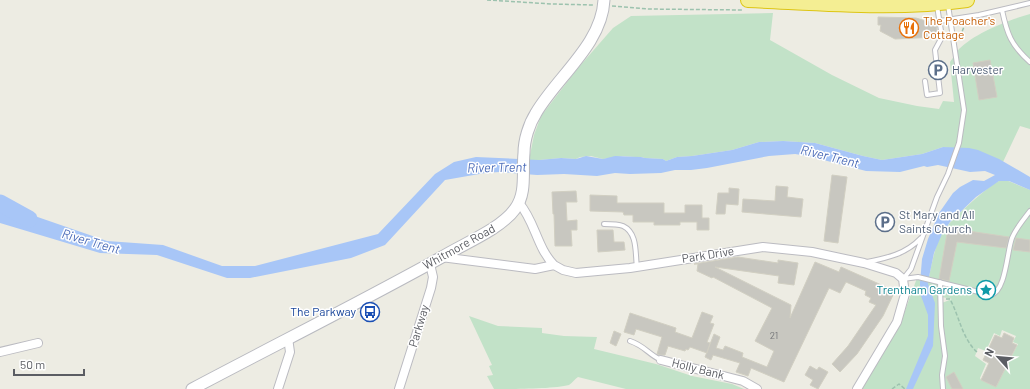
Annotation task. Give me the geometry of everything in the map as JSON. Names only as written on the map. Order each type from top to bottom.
[{"type":"highway","points":[[748,5],[873,5],[942,3],[967,0]]},
{"type":"main road","name":"Whitmore Road","points":[[192,389],[430,264],[504,222],[519,203],[524,177],[524,152],[529,129],[535,114],[591,40],[598,24],[604,2]]},
{"type":"street","points":[[519,203],[526,210],[546,257],[554,265]]},
{"type":"street","name":"Park Drive","points":[[554,265],[563,270],[576,274],[637,267],[763,246],[812,252],[864,263],[896,273],[903,279]]},
{"type":"street","points":[[440,257],[534,269],[554,265]]},
{"type":"street","name":"Parkway","points":[[399,389],[431,288],[433,277],[430,264]]},
{"type":"street","points":[[857,389],[897,322],[905,294],[903,279]]},
{"type":"street","points":[[278,389],[290,352],[288,338]]},
{"type":"street","points":[[0,352],[38,343]]},
{"type":"street","name":"Holly Bank","points":[[661,360],[742,381],[757,389]]},
{"type":"lane","points":[[903,279],[911,269],[937,197],[948,174],[959,143],[964,110],[951,19],[942,3]]},
{"type":"lane","points":[[925,81],[927,94],[940,93],[935,50],[942,37],[940,21],[942,3]]},
{"type":"lane","points":[[940,21],[979,15],[1030,3]]},
{"type":"lane","points":[[1002,10],[1006,30],[1014,46],[1030,62]]},
{"type":"lane","points":[[903,279],[918,277],[991,295],[997,292],[1002,281],[1012,237],[1030,211]]},
{"type":"lane","points":[[604,224],[624,226],[631,232],[634,240],[637,267]]},
{"type":"lane","name":"Park Drive","points":[[864,263],[903,253],[923,237]]},
{"type":"lane","points":[[939,282],[941,326],[945,356],[942,375],[943,389]]},
{"type":"lane","points":[[630,341],[643,346],[650,354],[661,360]]},
{"type":"path","points":[[487,0],[552,4],[604,2],[648,9],[748,5]]},
{"type":"path","points":[[950,299],[966,338],[971,347],[978,353]]},
{"type":"path","points":[[892,389],[899,384],[905,389]]},
{"type":"green space","points":[[773,13],[770,40],[832,75],[879,98],[939,109],[943,101],[954,102],[950,62],[959,49],[983,32],[1030,14],[1030,129],[1020,126],[1003,162],[988,155],[943,147],[922,154],[882,160],[815,143],[783,141],[759,142],[732,150],[677,157],[666,161],[663,159],[623,156],[603,159],[591,156],[576,159],[561,158],[529,160],[534,135],[541,116],[578,68],[613,28],[631,16]]},
{"type":"green space","name":"Trentham Gardens","points":[[1006,180],[1030,190],[1030,389],[861,389],[899,327],[917,278],[940,284],[942,303],[952,299],[942,297],[940,280],[929,277],[937,243],[942,233],[952,221],[978,196],[994,184]],"holes":[[[1002,330],[1016,336],[1013,342],[1018,344],[996,387],[981,380],[980,378],[986,364],[975,356],[978,348],[986,351],[994,333],[1000,336]]]},
{"type":"green space","points":[[469,316],[498,326],[542,328],[542,333],[564,336],[597,337],[594,349],[656,364],[692,376],[732,384],[744,389],[626,389],[578,377],[569,385],[562,386],[494,389],[487,376],[493,375],[489,366],[492,365]]},
{"type":"water","points":[[783,141],[815,143],[882,160],[922,154],[943,147],[969,148],[978,150],[999,159],[1030,177],[1030,190],[1009,181],[999,181],[976,197],[950,222],[942,234],[934,253],[928,284],[935,303],[933,346],[913,389],[906,389],[928,336],[928,315],[920,293],[920,283],[922,259],[928,239],[939,213],[953,193],[960,187],[973,180],[984,181],[995,175],[985,171],[970,172],[938,165],[927,167],[924,166],[900,172],[866,171],[795,154],[769,156],[707,168],[675,170],[661,173],[615,173],[597,176],[564,174],[537,175],[499,172],[485,173],[445,180],[385,245],[351,258],[250,278],[227,278],[157,255],[100,253],[0,223],[0,204],[107,241],[163,245],[222,266],[255,266],[378,234],[435,174],[454,162],[476,157],[539,160],[561,158],[576,159],[586,156],[603,159],[615,156],[641,157],[663,159],[666,161],[677,157],[732,150],[759,142]]},
{"type":"building","name":"The Poacher's Cottage","points":[[878,17],[916,18],[936,24],[938,37],[895,39],[880,31],[881,25],[878,25]]},
{"type":"building","points":[[990,60],[997,97],[979,100],[973,63]]},
{"type":"building","points":[[832,175],[847,177],[838,243],[824,241]]},
{"type":"building","points":[[776,186],[788,187],[787,197],[803,199],[801,217],[742,212],[743,199],[775,201]]},
{"type":"building","points":[[729,188],[739,189],[738,205],[726,204],[725,214],[716,214],[718,193],[729,193]]},
{"type":"building","points":[[576,191],[577,202],[566,202],[567,221],[577,220],[577,230],[571,230],[572,246],[555,246],[552,192]]},
{"type":"building","points":[[590,195],[617,196],[617,203],[664,203],[664,213],[685,213],[685,205],[702,205],[702,218],[709,218],[709,230],[697,230],[697,222],[680,222],[680,225],[654,225],[654,222],[633,222],[633,215],[624,215],[623,212],[590,211]]},
{"type":"building","points":[[948,228],[1009,237],[1006,248],[957,242],[949,281],[939,279]]},
{"type":"building","points":[[597,230],[613,230],[614,242],[624,242],[625,250],[598,252]]},
{"type":"building","points":[[1016,238],[1030,240],[1030,252],[1013,250]]},
{"type":"building","points":[[738,257],[778,263],[778,260],[798,263],[794,285],[778,283],[779,276],[715,267],[791,305],[790,318],[815,262],[839,272],[841,267],[895,291],[883,316],[857,354],[840,372],[832,364],[848,346],[876,305],[869,302],[871,298],[865,295],[866,291],[846,282],[840,293],[829,288],[784,382],[751,368],[748,376],[736,372],[740,363],[713,355],[711,360],[705,357],[714,334],[720,337],[716,348],[723,350],[725,346],[743,353],[742,357],[767,367],[774,351],[755,341],[772,308],[713,277],[712,278],[697,271],[698,264],[694,264]]},
{"type":"building","points":[[702,312],[713,316],[710,323],[714,324],[707,342],[710,343],[707,353],[690,347],[685,351],[668,346],[665,355],[659,355],[657,354],[662,337],[636,329],[634,335],[624,332],[630,313],[676,328],[675,332],[692,338]]},
{"type":"building","points":[[614,331],[621,334],[616,346],[610,343]]},
{"type":"building","points":[[1004,333],[1014,338],[1012,343],[1017,345],[996,387],[981,380],[989,363],[983,360],[995,335],[1002,338]]},
{"type":"building","points":[[810,366],[817,370],[819,367],[828,372],[818,389],[810,385],[813,380],[805,375]]},
{"type":"building","points":[[954,372],[963,389],[952,389],[946,377]]},
{"type":"waterway","name":"River Trent","points":[[0,203],[29,219]]},
{"type":"place","name":"The Poacher's Cottage","points":[[909,28]]},
{"type":"place","name":"Harvester","points":[[938,70]]},
{"type":"place","name":"St Mary and All Saints Church","points":[[885,222]]},
{"type":"place","name":"Trentham Gardens","points":[[986,290]]},
{"type":"place","name":"The Parkway","points":[[370,312]]}]
